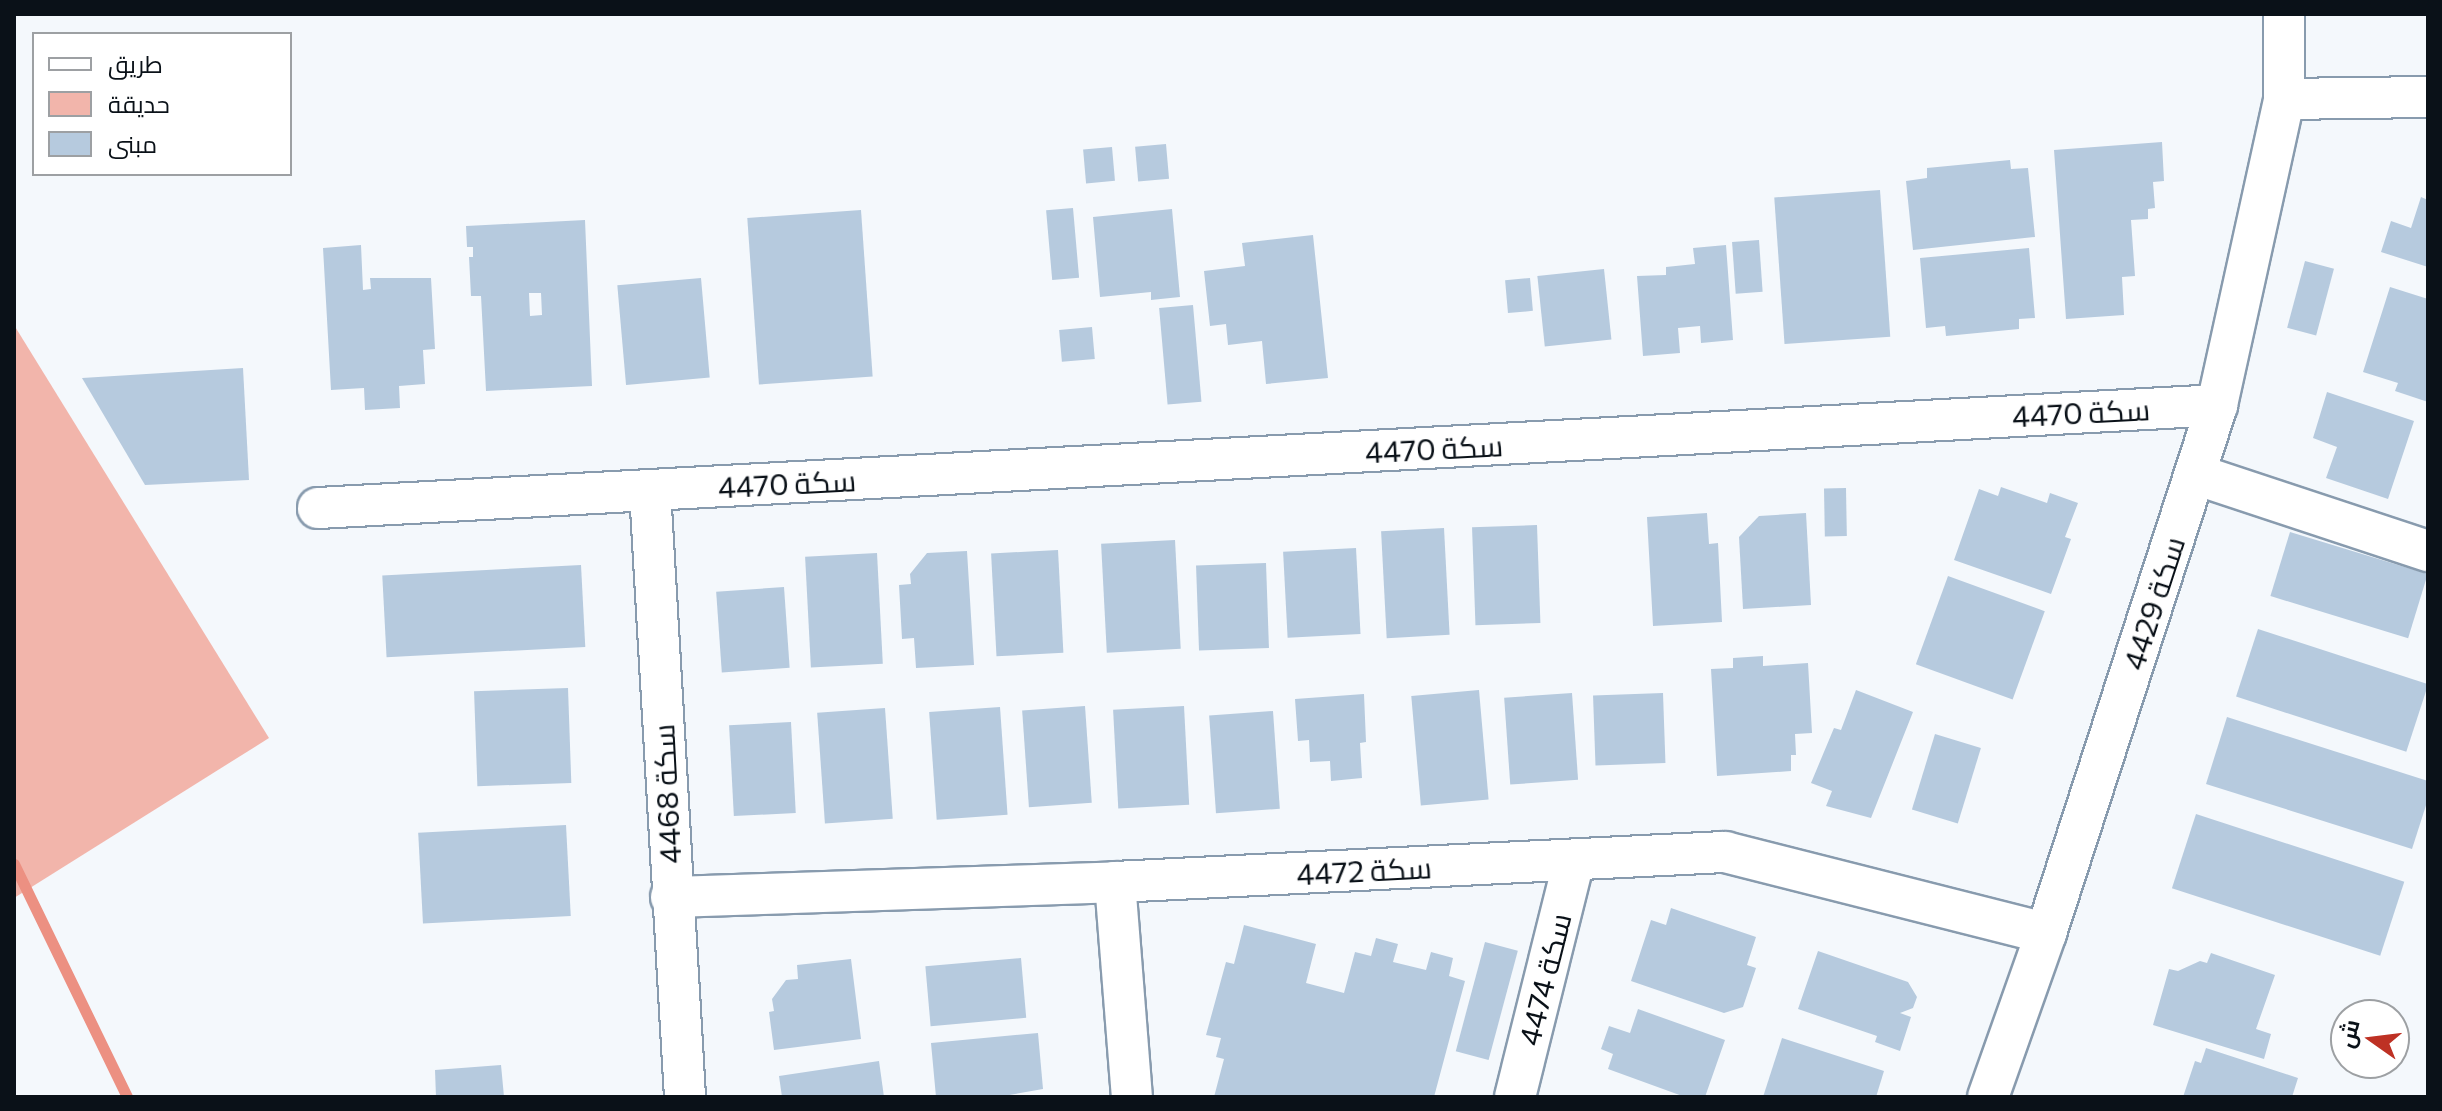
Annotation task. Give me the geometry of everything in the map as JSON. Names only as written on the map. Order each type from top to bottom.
[{"type":"street","name":"سكة 4429","points":[[1988,1097],[2046,933],[2217,405],[2284,99],[2284,14]]},
{"type":"street","points":[[2284,99],[2428,97]]},
{"type":"street","name":"سكة 4470","points":[[318,508],[2217,405]]},
{"type":"street","points":[[2195,474],[2428,551]]},
{"type":"street","name":"سكة 4468","points":[[650,490],[671,897],[685,1097]]},
{"type":"street","name":"سكة 4472","points":[[671,897],[1115,882],[1725,852],[2046,933]]},
{"type":"street","name":"سكة 4474","points":[[1515,1097],[1574,860]]},
{"type":"street","points":[[1115,882],[1132,1097]]},
{"type":"green space","points":[[14,325],[269,738],[14,898]]},
{"type":"building","points":[[2162,142],[2164,181],[2153,182],[2155,208],[2148,209],[2148,219],[2131,220],[2135,276],[2122,277],[2124,315],[2066,319],[2054,150]]},
{"type":"building","points":[[1166,144],[1169,179],[1138,182],[1135,147]]},
{"type":"building","points":[[1112,147],[1115,181],[1086,183],[1083,150]]},
{"type":"building","points":[[2010,160],[2011,169],[2028,168],[2035,237],[1913,250],[1906,181],[1927,178],[1927,168]]},
{"type":"building","points":[[1880,190],[1890,337],[1785,344],[1774,197]]},
{"type":"building","points":[[2421,197],[2428,200],[2428,267],[2381,252],[2391,221],[2411,228]]},
{"type":"building","points":[[1073,208],[1079,278],[1052,280],[1046,210]]},
{"type":"building","points":[[1172,209],[1180,297],[1151,300],[1151,292],[1100,297],[1093,217]]},
{"type":"building","points":[[861,210],[873,377],[759,385],[747,218]]},
{"type":"building","points":[[585,220],[592,386],[486,391],[481,296],[471,296],[469,257],[473,257],[473,247],[467,247],[466,226]],"holes":[[[529,293],[541,293],[542,315],[530,316]]]},
{"type":"building","points":[[1313,235],[1328,378],[1266,384],[1262,341],[1228,345],[1226,324],[1210,326],[1204,271],[1245,266],[1242,243]]},
{"type":"building","points":[[1759,240],[1763,292],[1736,294],[1732,242]]},
{"type":"building","points":[[361,245],[363,290],[371,289],[370,278],[431,278],[435,349],[423,350],[425,384],[399,386],[400,408],[365,410],[364,388],[331,390],[323,248]]},
{"type":"building","points":[[1726,245],[1733,340],[1701,343],[1700,326],[1678,328],[1680,353],[1643,356],[1637,276],[1666,275],[1666,267],[1695,264],[1693,248]]},
{"type":"building","points":[[2029,248],[2035,318],[2019,319],[2019,329],[1946,336],[1945,326],[1926,328],[1920,258]]},
{"type":"building","points":[[2305,261],[2334,269],[2316,335],[2287,328]]},
{"type":"building","points":[[1604,269],[1611,340],[1545,347],[1537,276]]},
{"type":"building","points":[[701,278],[710,378],[626,385],[617,285]]},
{"type":"building","points":[[1530,278],[1533,311],[1508,313],[1505,280]]},
{"type":"building","points":[[2390,287],[2428,299],[2428,402],[2395,391],[2398,383],[2363,372]]},
{"type":"building","points":[[1193,305],[1201,402],[1168,405],[1159,308]]},
{"type":"building","points":[[1092,327],[1095,359],[1062,362],[1059,330]]},
{"type":"building","points":[[243,368],[249,480],[145,485],[82,378]]},
{"type":"building","points":[[2327,392],[2414,421],[2388,499],[2326,478],[2337,447],[2313,438]]},
{"type":"building","points":[[2001,487],[2047,503],[2050,493],[2078,503],[2065,537],[2071,539],[2051,594],[1954,560],[1979,489],[1998,496]]},
{"type":"building","points":[[1824,488],[1846,488],[1847,536],[1825,536]]},
{"type":"building","points":[[1707,513],[1709,544],[1718,543],[1722,622],[1653,626],[1647,517]]},
{"type":"building","points":[[1806,513],[1811,605],[1743,609],[1739,537],[1759,516]]},
{"type":"building","points":[[1537,525],[1540,623],[1475,625],[1472,527]]},
{"type":"building","points":[[1444,528],[1450,635],[1387,638],[1381,531]]},
{"type":"building","points":[[2290,532],[2428,574],[2408,638],[2270,596]]},
{"type":"building","points":[[1175,540],[1181,649],[1107,653],[1101,544]]},
{"type":"building","points":[[1356,548],[1361,634],[1288,638],[1283,552]]},
{"type":"building","points":[[1058,550],[1063,653],[996,656],[991,554]]},
{"type":"building","points":[[967,551],[974,665],[916,668],[914,638],[902,639],[899,585],[911,584],[910,574],[927,553]]},
{"type":"building","points":[[877,553],[883,664],[811,668],[805,557]]},
{"type":"building","points":[[1266,563],[1269,648],[1199,650],[1196,565]]},
{"type":"building","points":[[581,565],[585,647],[387,657],[382,575]]},
{"type":"building","points":[[1948,576],[2045,611],[2013,700],[1916,664]]},
{"type":"building","points":[[784,587],[790,668],[722,673],[716,592]]},
{"type":"building","points":[[2258,629],[2428,684],[2406,752],[2236,697]]},
{"type":"building","points":[[1763,656],[1763,666],[1808,663],[1812,733],[1795,734],[1796,755],[1791,755],[1791,771],[1717,776],[1711,669],[1733,668],[1733,658]]},
{"type":"building","points":[[568,688],[571,783],[477,786],[474,691]]},
{"type":"building","points":[[1479,690],[1489,800],[1421,806],[1411,696]]},
{"type":"building","points":[[1856,690],[1913,712],[1871,818],[1826,806],[1832,791],[1811,783],[1834,728],[1841,730]]},
{"type":"building","points":[[1572,693],[1578,780],[1510,785],[1504,698]]},
{"type":"building","points":[[1663,693],[1665,763],[1595,765],[1593,695]]},
{"type":"building","points":[[1364,694],[1366,742],[1360,743],[1362,778],[1331,781],[1330,761],[1310,762],[1309,740],[1298,741],[1295,699]]},
{"type":"building","points":[[1085,706],[1092,803],[1029,807],[1022,710]]},
{"type":"building","points":[[1184,706],[1189,805],[1118,809],[1113,710]]},
{"type":"building","points":[[1000,707],[1008,815],[937,820],[929,712]]},
{"type":"building","points":[[885,708],[893,819],[825,823],[817,713]]},
{"type":"building","points":[[1273,711],[1280,809],[1216,813],[1209,715]]},
{"type":"building","points":[[2227,717],[2428,781],[2428,799],[2412,849],[2206,784]]},
{"type":"building","points":[[791,722],[796,813],[734,816],[729,725]]},
{"type":"building","points":[[1935,734],[1981,748],[1958,824],[1912,810]]},
{"type":"building","points":[[2196,814],[2404,882],[2380,956],[2172,888]]},
{"type":"building","points":[[566,825],[571,916],[423,924],[418,833]]},
{"type":"building","points":[[1671,908],[1756,937],[1747,965],[1756,968],[1743,1007],[1724,1013],[1631,981],[1651,920],[1666,925]]},
{"type":"building","points":[[1244,925],[1316,944],[1306,983],[1344,993],[1355,952],[1371,956],[1376,938],[1398,944],[1393,962],[1426,970],[1431,952],[1453,958],[1449,976],[1465,981],[1434,1097],[1214,1097],[1224,1059],[1216,1057],[1221,1038],[1206,1035],[1226,962],[1234,964]]},
{"type":"building","points":[[1485,942],[1518,951],[1489,1060],[1456,1051]]},
{"type":"building","points":[[1818,951],[1908,982],[1917,997],[1913,1008],[1900,1013],[1911,1017],[1900,1051],[1875,1042],[1877,1036],[1798,1009]]},
{"type":"building","points":[[2211,953],[2275,975],[2256,1029],[2271,1034],[2264,1059],[2153,1025],[2169,969],[2178,971],[2200,961],[2207,963]]},
{"type":"building","points":[[1021,958],[1026,1018],[931,1026],[925,966]]},
{"type":"building","points":[[851,959],[861,1039],[774,1050],[769,1012],[774,1011],[772,999],[786,980],[798,979],[797,965]]},
{"type":"building","points":[[1638,1009],[1725,1040],[1705,1097],[1685,1097],[1608,1069],[1613,1054],[1601,1049],[1609,1026],[1630,1033]]},
{"type":"building","points":[[1038,1033],[1043,1089],[998,1097],[936,1097],[931,1043]]},
{"type":"building","points":[[1782,1038],[1884,1071],[1876,1097],[1763,1097]]},
{"type":"building","points":[[2206,1048],[2298,1078],[2292,1097],[2183,1097],[2195,1061],[2201,1063]]},
{"type":"building","points":[[879,1061],[884,1097],[782,1097],[779,1076]]},
{"type":"building","points":[[501,1065],[504,1097],[436,1097],[435,1070]]},
{"type":"waterway","points":[[14,864],[127,1097]]}]
